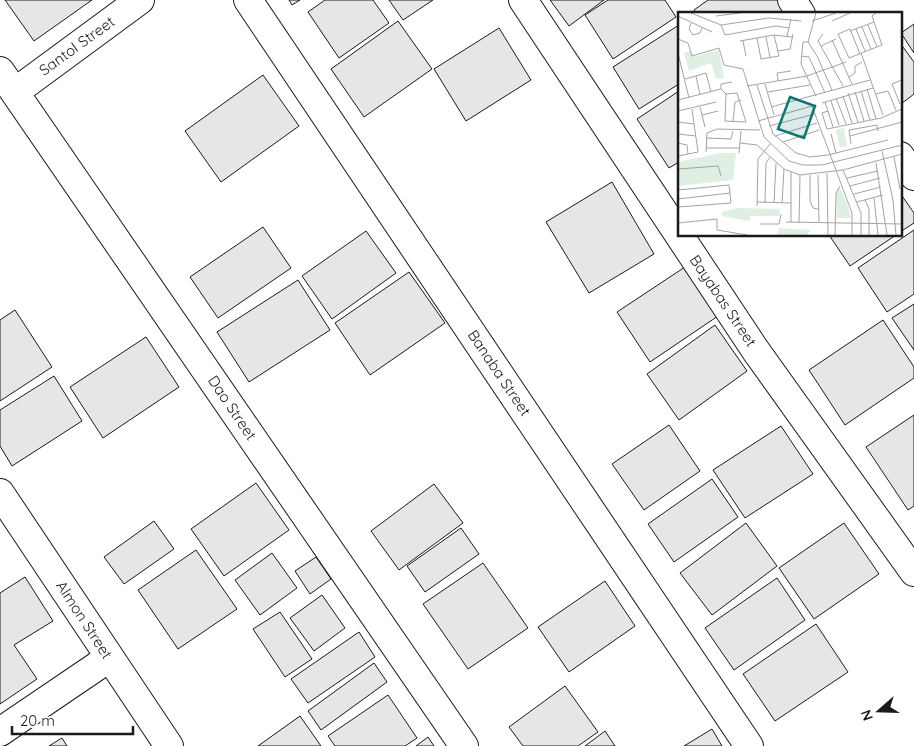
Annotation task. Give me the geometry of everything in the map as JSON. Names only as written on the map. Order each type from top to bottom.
[{"type":"street","name":"Santol Street","points":[[8,81],[140,0]]},
{"type":"street","name":"Banaba Street","points":[[248,0],[749,746]]},
{"type":"street","name":"Bayabas Street","points":[[523,0],[678,234]]},
{"type":"street","points":[[792,0],[800,12]]},
{"type":"street","name":"Dao Street","points":[[8,81],[464,746]]},
{"type":"street","points":[[902,159],[914,176]]},
{"type":"street","name":"Bayabas Street","points":[[679,236],[756,352],[914,572]]},
{"type":"street","name":"Almon Street","points":[[0,493],[168,746]]},
{"type":"street","points":[[0,732],[109,658]]},
{"type":"building","points":[[5,0],[92,0],[34,41]]},
{"type":"building","points":[[289,0],[300,0],[292,5]]},
{"type":"building","points":[[325,0],[373,0],[389,23],[339,58],[308,12]]},
{"type":"building","points":[[389,0],[433,0],[403,20]]},
{"type":"building","points":[[550,0],[604,0],[569,26]]},
{"type":"building","points":[[608,0],[665,0],[676,17],[613,59],[585,15]]},
{"type":"building","points":[[708,0],[782,0],[788,9],[784,12],[696,12],[694,10]]},
{"type":"building","points":[[398,21],[432,69],[364,117],[331,69]]},
{"type":"building","points":[[914,24],[914,53],[902,35],[902,32]]},
{"type":"building","points":[[678,26],[678,85],[639,109],[613,67]]},
{"type":"building","points":[[499,28],[531,80],[466,121],[434,69]]},
{"type":"building","points":[[902,46],[914,62],[914,94],[902,103]]},
{"type":"building","points":[[263,75],[299,126],[221,182],[185,131]]},
{"type":"building","points":[[678,92],[678,163],[669,168],[637,119]]},
{"type":"building","points":[[612,182],[654,254],[589,293],[546,222]]},
{"type":"building","points":[[902,196],[914,213],[914,223],[902,231]]},
{"type":"building","points":[[263,227],[291,268],[218,318],[190,277]]},
{"type":"building","points":[[914,230],[914,294],[887,312],[858,268]]},
{"type":"building","points":[[366,231],[396,273],[332,319],[302,276]]},
{"type":"building","points":[[830,236],[895,236],[850,266]]},
{"type":"building","points":[[685,267],[718,316],[650,362],[617,312]]},
{"type":"building","points":[[409,272],[445,323],[370,375],[335,323]]},
{"type":"building","points":[[298,280],[330,330],[249,382],[217,332]]},
{"type":"building","points":[[914,304],[914,350],[892,318]]},
{"type":"building","points":[[15,310],[52,367],[0,401],[0,320]]},
{"type":"building","points":[[883,320],[914,367],[914,378],[845,425],[809,370]]},
{"type":"building","points":[[715,325],[747,371],[679,420],[647,374]]},
{"type":"building","points":[[146,337],[179,387],[103,438],[70,387]]},
{"type":"building","points":[[54,376],[82,421],[12,466],[0,446],[0,410]]},
{"type":"building","points":[[914,415],[914,506],[908,510],[866,447]]},
{"type":"building","points":[[669,425],[700,471],[644,510],[612,464]]},
{"type":"building","points":[[781,426],[813,474],[745,518],[713,470]]},
{"type":"building","points":[[712,479],[738,517],[674,562],[648,524]]},
{"type":"building","points":[[256,483],[289,530],[224,576],[191,529]]},
{"type":"building","points":[[434,484],[463,523],[399,570],[371,531]]},
{"type":"building","points":[[154,521],[174,549],[124,584],[104,557]]},
{"type":"building","points":[[746,523],[777,566],[712,615],[680,573]]},
{"type":"building","points":[[844,523],[879,574],[814,619],[779,568]]},
{"type":"building","points":[[461,528],[479,554],[425,592],[407,566]]},
{"type":"building","points":[[196,550],[237,609],[178,649],[138,590]]},
{"type":"building","points":[[272,553],[297,588],[260,615],[235,580]]},
{"type":"building","points":[[316,557],[331,579],[310,594],[295,571]]},
{"type":"building","points":[[483,563],[528,628],[468,669],[423,604]]},
{"type":"building","points":[[25,577],[53,621],[14,645],[37,679],[0,704],[0,593]]},
{"type":"building","points":[[777,578],[805,620],[734,670],[705,628]]},
{"type":"building","points":[[605,581],[635,626],[569,672],[538,627]]},
{"type":"building","points":[[322,595],[345,628],[314,651],[290,618]]},
{"type":"building","points":[[280,612],[312,659],[285,677],[253,629]]},
{"type":"building","points":[[816,624],[848,672],[775,721],[743,674]]},
{"type":"building","points":[[359,632],[375,657],[308,703],[291,679]]},
{"type":"building","points":[[374,663],[387,682],[321,730],[308,711]]},
{"type":"building","points":[[565,686],[598,732],[578,746],[523,746],[509,727]]},
{"type":"building","points":[[388,695],[417,738],[405,746],[335,746],[328,736]]},
{"type":"building","points":[[300,716],[321,746],[258,746]]},
{"type":"building","points":[[712,729],[722,746],[684,746]]},
{"type":"building","points":[[605,731],[615,746],[585,746]]},
{"type":"building","points":[[428,737],[434,746],[416,746]]},
{"type":"building","points":[[62,738],[67,746],[49,746]]}]
